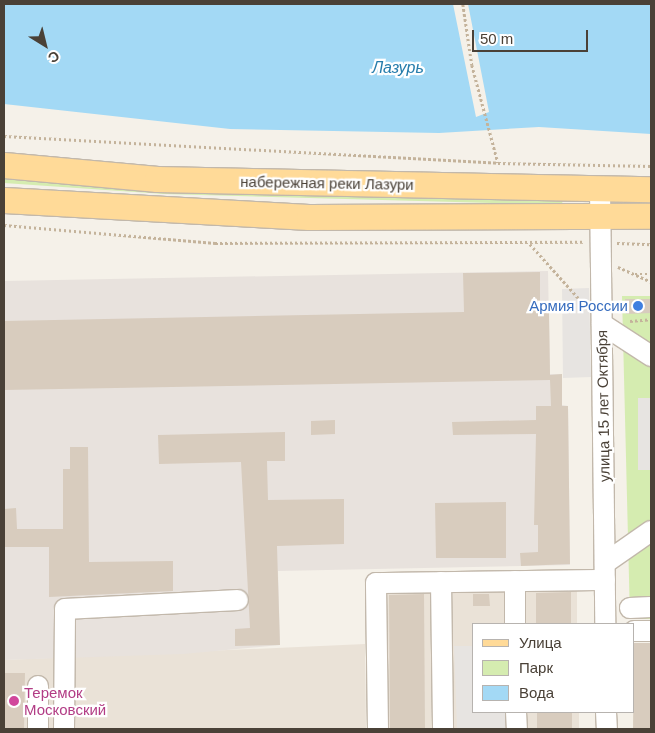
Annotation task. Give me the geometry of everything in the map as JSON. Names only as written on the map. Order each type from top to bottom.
[{"type":"main road","name":"набережная реки Лазури","points":[[4,165],[176,179],[651,189]]},
{"type":"main road","name":"набережная реки Лазури","points":[[4,200],[309,217],[651,216]]},
{"type":"street","name":"улица 15 лет Октября","points":[[600,188],[606,623]]},
{"type":"street","points":[[602,324],[651,356]]},
{"type":"street","points":[[378,729],[376,583],[515,582],[605,571],[651,531]]},
{"type":"street","points":[[441,582],[443,729]]},
{"type":"street","points":[[515,582],[515,623]]},
{"type":"street","points":[[64,729],[65,608],[238,600]]},
{"type":"street","points":[[630,608],[651,607]]},
{"type":"street","points":[[635,631],[651,631]]},
{"type":"street","points":[[38,686],[38,729]]},
{"type":"street","points":[[516,713],[516,729]]},
{"type":"street","points":[[606,713],[607,729]]},
{"type":"path","points":[[463,4],[472,65],[498,163]]},
{"type":"path","points":[[4,136],[498,163],[651,166]]},
{"type":"path","points":[[4,225],[215,243],[601,242],[651,244]]},
{"type":"path","points":[[529,243],[584,304]]},
{"type":"path","points":[[613,265],[651,282]]},
{"type":"path","points":[[633,274],[651,274]]},
{"type":"path","points":[[623,322],[651,319]]},
{"type":"shaded area","points":[[548,271],[550,374],[562,374],[562,405],[568,406],[570,565],[278,571],[280,645],[183,654],[4,660],[4,281]]},
{"type":"shaded area","points":[[589,288],[591,377],[563,378],[562,289]]},
{"type":"shaded area","points":[[638,398],[651,398],[651,470],[638,470]]},
{"type":"shaded area","points":[[577,586],[577,623],[472,623],[472,713],[579,713],[579,729],[384,729],[383,588]]},
{"type":"shaded area","points":[[365,644],[366,729],[4,729],[4,660]]},
{"type":"shaded area","points":[[454,646],[472,646],[472,713],[508,713],[509,729],[457,729]]},
{"type":"green space","points":[[4,175],[563,197],[562,205],[164,194],[4,183]]},
{"type":"green space","points":[[622,296],[651,296],[651,619],[630,619]]},
{"type":"water","name":"Лазурь","points":[[4,4],[453,4],[476,117],[489,112],[468,4],[651,4],[651,134],[539,127],[439,133],[230,129],[4,104]]},
{"type":"building","points":[[540,272],[540,311],[549,311],[550,375],[562,374],[562,406],[568,406],[570,564],[521,566],[520,553],[538,552],[538,525],[534,525],[536,434],[453,435],[452,422],[536,420],[536,406],[551,406],[550,380],[4,390],[4,321],[464,312],[463,273]]},
{"type":"building","name":"Армия России","points":[[625,299],[651,299],[651,313],[626,314]]},
{"type":"building","points":[[335,420],[335,434],[311,435],[311,421]]},
{"type":"building","points":[[285,432],[285,461],[267,461],[268,500],[344,499],[344,544],[277,546],[280,645],[235,646],[235,629],[250,628],[241,462],[159,464],[158,435]]},
{"type":"building","points":[[70,447],[88,447],[89,562],[173,561],[173,591],[49,597],[49,547],[4,547],[4,509],[16,508],[17,529],[63,529],[63,469],[70,469]]},
{"type":"building","points":[[506,502],[506,558],[436,558],[435,503]]},
{"type":"building","points":[[571,592],[571,623],[536,623],[536,593]]},
{"type":"building","points":[[424,594],[425,729],[390,729],[389,595]]},
{"type":"building","points":[[473,594],[489,594],[490,606],[473,606]]},
{"type":"building","points":[[635,643],[651,643],[651,729],[633,729],[633,713],[635,713]]},
{"type":"building","name":"Теремок Московский","points":[[4,673],[25,673],[24,729],[4,729]]},
{"type":"building","points":[[537,713],[572,713],[572,729],[537,729]]},
{"type":"place","name":"Армия России","points":[[638,306]]},
{"type":"place","name":"Теремок Московский","points":[[14,701]]}]
